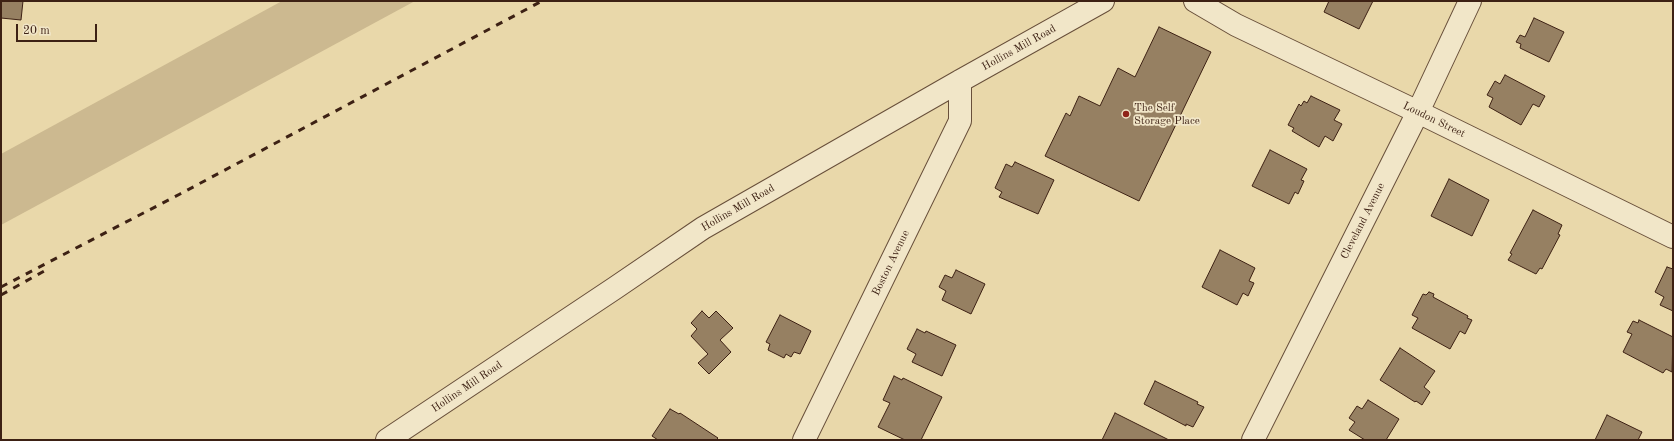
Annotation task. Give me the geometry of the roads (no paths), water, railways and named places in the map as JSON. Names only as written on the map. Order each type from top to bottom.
[{"type":"street","name":"Hollins Mill Road","points":[[387,440],[703,228],[1103,1]]},
{"type":"street","name":"Loudon Street","points":[[1195,1],[1236,25],[1673,237]]},
{"type":"street","name":"Cleveland Avenue","points":[[1253,440],[1418,112],[1470,1]]},
{"type":"street","name":"Boston Avenue","points":[[804,440],[960,121],[960,81]]},
{"type":"railway","points":[[1,287],[180,194],[542,1]]},
{"type":"railway","points":[[1,295],[46,270]]},
{"type":"place","name":"The Self Storage Place","points":[[1126,114]]}]
